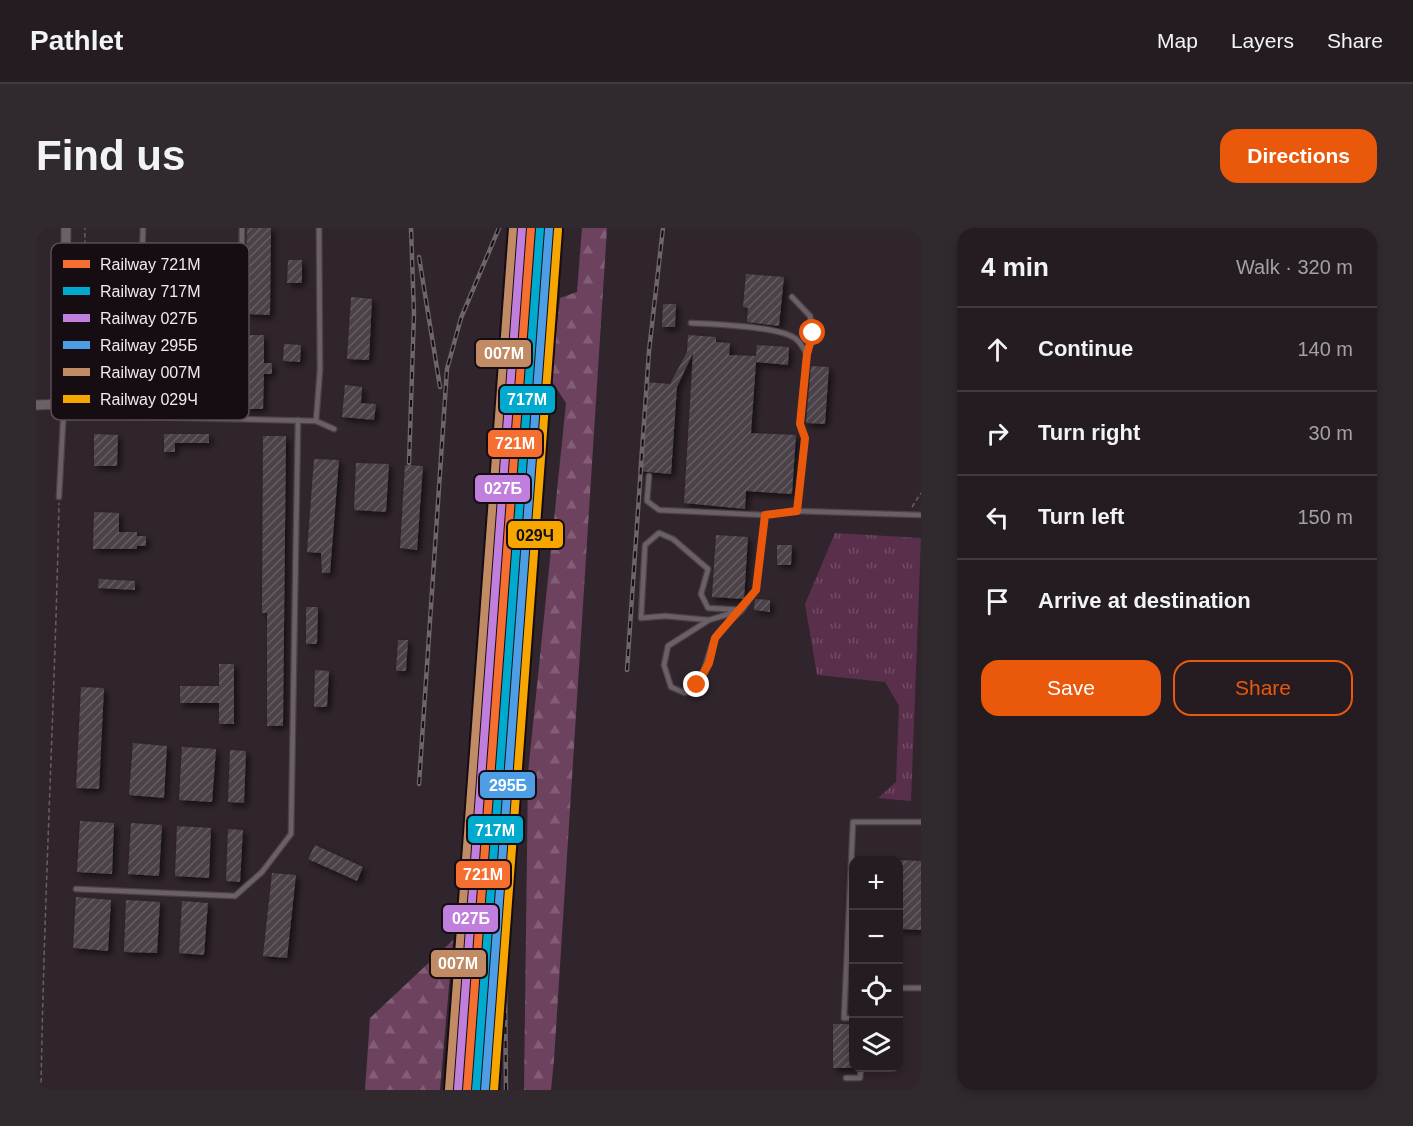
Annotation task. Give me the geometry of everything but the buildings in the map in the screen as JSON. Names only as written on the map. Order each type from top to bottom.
[{"type":"street","points":[[66,228],[66,243]]},
{"type":"street","points":[[36,405],[51,404]]},
{"type":"lane","points":[[143,228],[143,243]]},
{"type":"lane","points":[[242,228],[242,243]]},
{"type":"lane","points":[[316,421],[320,370],[319,228]]},
{"type":"lane","points":[[792,297],[810,316],[813,333],[807,354],[800,424],[805,438],[797,511]]},
{"type":"lane","points":[[691,323],[728,325],[777,332],[796,339],[807,354]]},
{"type":"lane","points":[[249,415],[316,421],[334,429]]},
{"type":"lane","points":[[59,497],[64,420]]},
{"type":"lane","points":[[76,889],[235,896],[262,872],[291,834],[298,420]]},
{"type":"lane","points":[[649,476],[647,501],[659,510],[765,515],[797,511],[921,515]]},
{"type":"lane","points":[[742,610],[709,620],[668,646],[663,665],[671,687],[686,693],[697,685],[709,663],[715,638],[742,610],[756,590],[765,515]]},
{"type":"lane","points":[[709,620],[664,616],[641,618],[645,545],[659,533],[674,539],[708,569],[700,594],[708,608],[742,610]]},
{"type":"lane","points":[[849,1018],[844,1018],[853,822],[921,822]]},
{"type":"lane","points":[[903,988],[921,988]]},
{"type":"lane","points":[[846,1078],[860,1078],[861,1072]]},
{"type":"path","points":[[85,228],[85,243]]},
{"type":"path","points":[[907,515],[921,493]]},
{"type":"path","points":[[41,1090],[43,964],[56,676],[59,497]]},
{"type":"green space","points":[[582,228],[607,228],[554,1060],[551,1090],[524,1090],[528,773],[566,403],[551,380],[560,298],[577,292]]},
{"type":"green space","points":[[835,533],[921,538],[911,801],[878,798],[896,782],[899,706],[885,682],[817,675],[805,604]]},
{"type":"green space","points":[[453,940],[440,1090],[365,1090],[370,1018]]},
{"type":"railway","points":[[409,463],[414,314],[411,228]]},
{"type":"railway","points":[[419,784],[447,369],[461,318],[499,228]]},
{"type":"railway","points":[[506,1090],[505,979],[510,831],[556,228]]},
{"type":"railway","points":[[627,670],[649,351],[663,228]]},
{"type":"railway","points":[[419,257],[440,387]]},
{"type":"rail line","name":"007М","points":[[449,1089],[513,228]]},
{"type":"rail line","name":"027Б","points":[[458,1089],[522,228]]},
{"type":"rail line","name":"721М","points":[[467,1090],[531,228]]},
{"type":"rail line","name":"717М","points":[[476,1090],[540,229]]},
{"type":"rail line","name":"295Б","points":[[485,1090],[549,229]]},
{"type":"rail line","name":"029Ч","points":[[494,1090],[558,230]]},
{"type":"route","points":[[697,685],[709,663],[715,638],[742,610],[756,590],[765,515],[797,511],[805,438],[800,424],[807,354],[813,333]]}]
